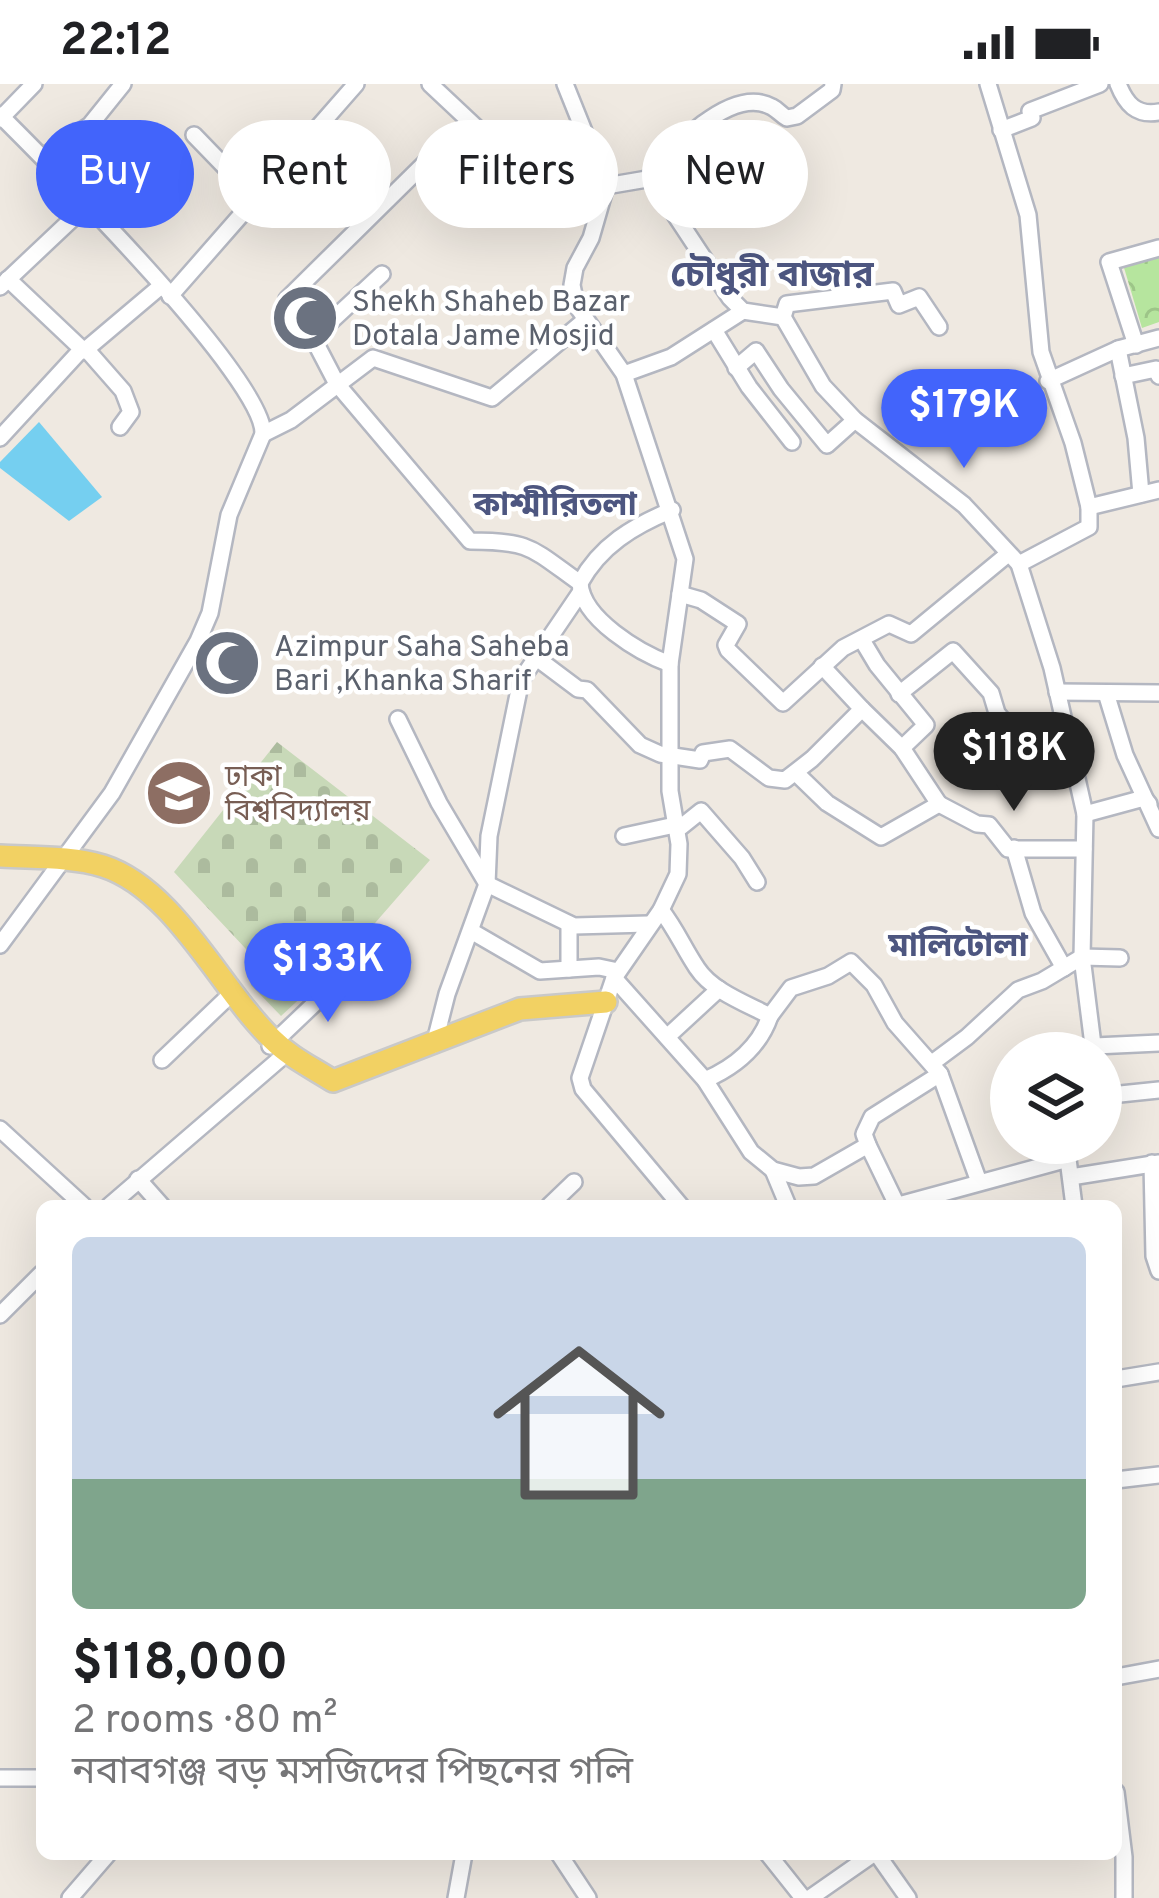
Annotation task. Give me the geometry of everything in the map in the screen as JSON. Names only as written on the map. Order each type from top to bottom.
[{"type":"main road","points":[[0,860],[107,867],[143,890],[214,967],[274,1049]]},
{"type":"main road","points":[[60,863],[105,873],[139,895],[274,1049],[304,1075],[340,1089],[434,1044],[524,1019],[604,1007]]},
{"type":"street","points":[[34,84],[0,117],[36,150]]},
{"type":"street","points":[[94,120],[123,84]]},
{"type":"street","points":[[325,120],[356,84]]},
{"type":"street","points":[[430,84],[479,130],[426,162],[287,299],[337,384],[470,541],[520,543],[580,588],[622,639],[670,664]]},
{"type":"street","points":[[566,84],[580,120]]},
{"type":"street","points":[[740,84],[749,103]]},
{"type":"street","points":[[706,120],[749,103],[771,106],[790,118],[816,103],[833,84]]},
{"type":"street","points":[[680,594],[701,600],[738,624],[726,645],[728,650],[782,703],[843,648],[889,624],[910,634],[1014,559],[1088,526],[1089,507],[1070,431],[1041,352],[1028,215],[988,84]]},
{"type":"street","points":[[1001,130],[1032,118],[1030,111],[1100,84]]},
{"type":"street","points":[[1118,84],[1132,108],[1159,112]]},
{"type":"street","points":[[194,135],[218,160]]},
{"type":"street","points":[[62,228],[4,283],[84,350],[129,401],[131,412],[120,428]]},
{"type":"street","points":[[0,945],[112,793],[198,641],[210,613],[229,515],[263,434],[261,414],[241,383],[109,228]]},
{"type":"street","points":[[162,287],[190,275],[232,228]]},
{"type":"street","points":[[592,228],[572,285],[584,321],[624,374],[685,559],[670,664],[670,791],[678,874],[661,910],[616,974],[581,1068],[583,1089],[676,1200]]},
{"type":"street","points":[[684,228],[743,310],[783,317]]},
{"type":"street","points":[[1136,345],[1109,262],[1159,248]]},
{"type":"street","points":[[313,338],[382,274]]},
{"type":"street","points":[[0,438],[84,350],[162,287],[190,275]]},
{"type":"street","points":[[939,327],[919,297],[899,304],[893,291],[787,304],[783,317],[823,386],[860,425],[951,493],[1014,559],[1039,619],[1085,814],[1082,957],[1093,1032]]},
{"type":"street","points":[[624,374],[671,357],[743,310]]},
{"type":"street","points":[[263,434],[292,419],[373,358],[492,398],[584,321]]},
{"type":"street","points":[[714,330],[736,368],[792,442]]},
{"type":"street","points":[[1048,381],[1118,350],[1159,338]]},
{"type":"street","points":[[1118,350],[1136,438],[1141,494]]},
{"type":"street","points":[[736,368],[756,351],[827,445],[860,425]]},
{"type":"street","points":[[1123,376],[1156,369],[1159,376]]},
{"type":"street","points":[[1089,507],[1159,490]]},
{"type":"street","points":[[434,1044],[487,884],[489,836],[521,680],[605,548],[630,530],[672,511]]},
{"type":"street","points":[[862,640],[898,694],[926,725],[902,748]]},
{"type":"street","points":[[898,694],[952,651],[992,693],[1003,721],[1028,745],[1040,750],[1068,731]]},
{"type":"street","points":[[538,659],[587,690],[640,746],[700,760],[703,753],[721,748],[739,754],[769,778],[785,780],[796,773],[862,709]]},
{"type":"street","points":[[822,666],[902,748],[938,804],[989,826],[1008,849],[1084,849]]},
{"type":"street","points":[[1057,692],[1159,693]]},
{"type":"street","points":[[1106,693],[1115,727],[1159,829]]},
{"type":"street","points":[[398,719],[439,803],[487,884],[569,924],[648,924]]},
{"type":"street","points":[[796,773],[826,803],[881,837],[938,804]]},
{"type":"street","points":[[1085,814],[1151,802]]},
{"type":"street","points":[[624,836],[681,827],[701,811],[758,882]]},
{"type":"street","points":[[1014,848],[1033,913],[1064,968]]},
{"type":"street","points":[[661,910],[697,968],[719,989],[770,1016]]},
{"type":"street","points":[[569,924],[569,969]]},
{"type":"street","points":[[471,931],[541,971],[599,967],[616,974],[705,1080],[752,1152],[773,1170],[814,1176],[868,1145]]},
{"type":"street","points":[[900,1200],[864,1134],[872,1117],[936,1069],[1018,990],[1082,957],[1120,958]]},
{"type":"street","points":[[705,1080],[742,1059],[791,988],[828,976],[851,962],[874,985],[895,1023],[936,1069],[979,1182]]},
{"type":"street","points":[[115,1200],[354,966]]},
{"type":"street","points":[[667,1037],[719,989]]},
{"type":"street","points":[[162,1060],[228,998]]},
{"type":"street","points":[[1122,1046],[1159,1043]]},
{"type":"street","points":[[1122,1094],[1159,1090]]},
{"type":"street","points":[[0,1130],[77,1200]]},
{"type":"street","points":[[1122,1162],[1155,1163],[1154,1256],[1159,1271]]},
{"type":"street","points":[[916,1200],[1053,1164]]},
{"type":"street","points":[[1070,1164],[1073,1200]]},
{"type":"street","points":[[773,1170],[786,1200]]},
{"type":"street","points":[[138,1179],[157,1200]]},
{"type":"street","points":[[555,1200],[574,1182]]},
{"type":"street","points":[[0,1315],[36,1279]]},
{"type":"street","points":[[1122,1378],[1159,1372]]},
{"type":"street","points":[[1122,1479],[1159,1475]]},
{"type":"street","points":[[1122,1675],[1159,1669]]},
{"type":"street","points":[[0,1778],[36,1778]]},
{"type":"street","points":[[70,1898],[103,1860]]},
{"type":"street","points":[[456,1898],[463,1860]]},
{"type":"street","points":[[563,1860],[588,1898]]},
{"type":"street","points":[[777,1860],[807,1898],[866,1860]]},
{"type":"street","points":[[880,1860],[908,1898]]},
{"type":"street","points":[[1121,1860],[1124,1898]]},
{"type":"green space","points":[[1159,249],[1159,322],[1142,328],[1122,261]]},
{"type":"green space","points":[[277,742],[430,860],[348,954],[281,1016],[251,985],[260,964],[174,872]]},
{"type":"water","points":[[39,422],[102,497],[69,521],[0,468],[0,462]]},
{"type":"place","name":"Shekh Shaheb Bazar Dotala Jame Mosjid","points":[[305,318]]},
{"type":"place","name":"Azimpur Saha Saheba Bari ,Khanka Sharif","points":[[227,663]]},
{"type":"place","name":"ঢাকা বিশ্ববিদ্যালয়","points":[[179,793]]},
{"type":"district","name":"চৌধুরী বাজার","points":[[772,273]]},
{"type":"district","name":"কাশ্মীরিতলা","points":[[555,503]]},
{"type":"district","name":"মালিটোলা","points":[[958,944]]}]
